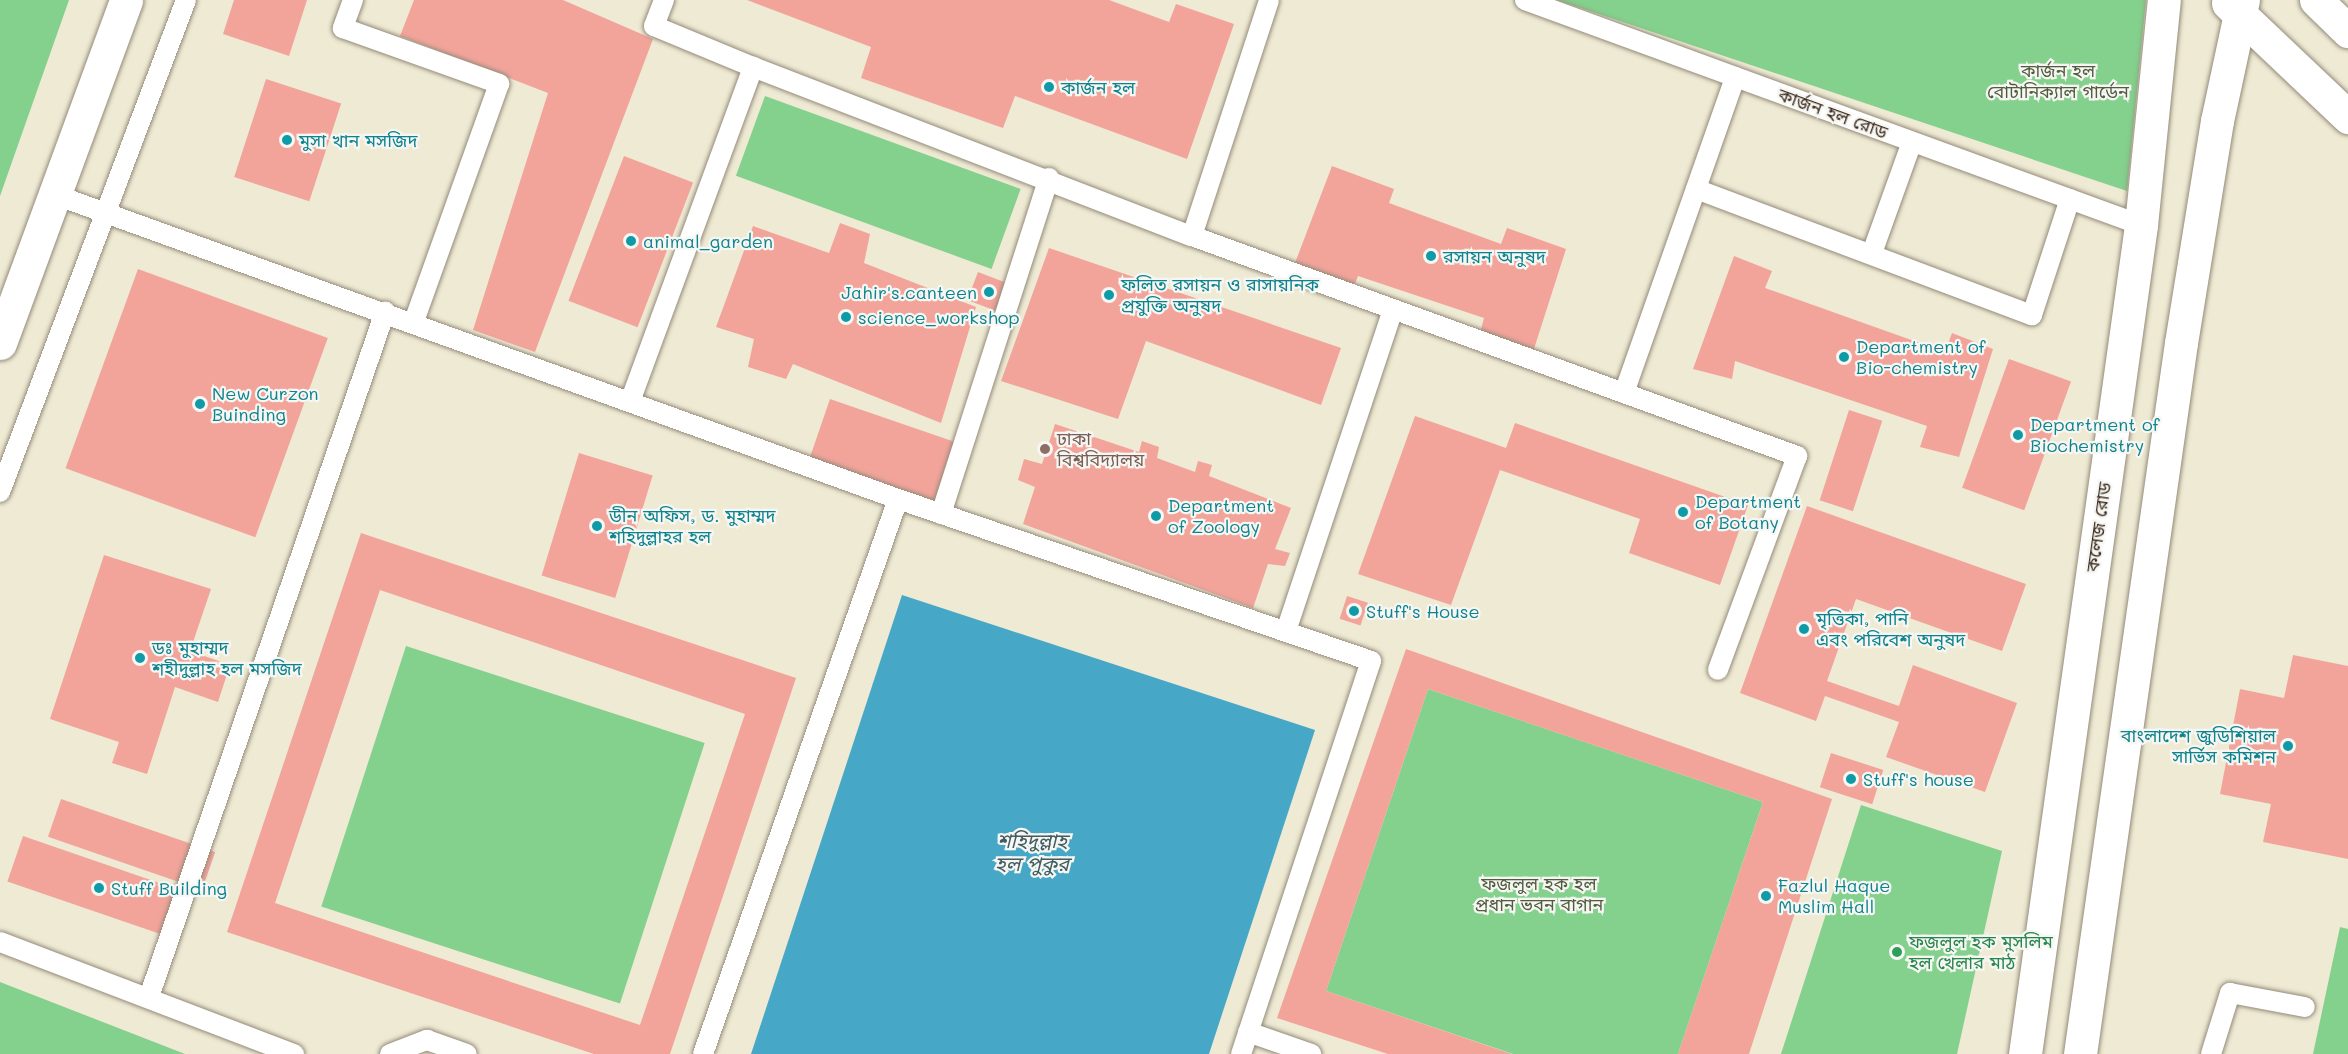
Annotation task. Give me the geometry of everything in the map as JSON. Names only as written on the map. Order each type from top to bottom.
[{"type":"main road","points":[[0,342],[126,0]]},
{"type":"main road","name":"কলেজ রোড","points":[[2025,1054],[2141,225],[2164,0]]},
{"type":"main road","points":[[2316,0],[2348,31]]},
{"type":"main road","points":[[2236,6],[2348,117]]},
{"type":"main road","points":[[2080,1054],[2181,343],[2236,6]]},
{"type":"lane","points":[[0,492],[186,0]]},
{"type":"lane","points":[[353,0],[343,28],[499,84],[414,321]]},
{"type":"lane","points":[[664,0],[654,26],[753,67],[1049,178],[1192,236],[1797,456],[1718,670]]},
{"type":"lane","points":[[1192,236],[1269,0]]},
{"type":"lane","name":"কার্জন হল রোড","points":[[1525,0],[2141,225]]},
{"type":"lane","points":[[631,399],[753,67]]},
{"type":"lane","points":[[1624,393],[1736,77]]},
{"type":"lane","points":[[1872,253],[1912,142]]},
{"type":"lane","points":[[941,514],[1049,178]]},
{"type":"lane","points":[[1696,189],[1872,253],[2032,315],[2070,199]]},
{"type":"lane","points":[[53,194],[631,399],[898,500],[1371,661],[1240,1054]]},
{"type":"lane","points":[[1287,631],[1393,310]]},
{"type":"lane","points":[[149,997],[385,312]]},
{"type":"lane","points":[[703,1054],[898,500]]},
{"type":"lane","points":[[0,942],[294,1054]]},
{"type":"lane","points":[[2211,1054],[2230,993],[2305,1007]]},
{"type":"lane","points":[[1248,1032],[1311,1054]]},
{"type":"lane","points":[[390,1054],[427,1041],[467,1054]]},
{"type":"green space","points":[[0,0],[69,0],[0,196]]},
{"type":"green space","name":"কার্জন হল বোটানিক্যাল গার্ডেন","points":[[1557,0],[2146,0],[2127,191]]},
{"type":"green space","points":[[765,96],[1021,189],[992,269],[736,176]]},
{"type":"green space","points":[[406,646],[705,743],[620,1004],[321,907]]},
{"type":"green space","name":"ফজলুল হক হল প্রধান ভবন বাগান","points":[[1428,689],[1763,802],[1678,1054],[1513,1054],[1326,991]]},
{"type":"green space","name":"ফজলুল হক মুসলিম হল খেলার মাঠ","points":[[1861,805],[2002,851],[1957,1054],[1781,1054]]},
{"type":"green space","points":[[2340,927],[2348,929],[2348,1054],[2313,1054]]},
{"type":"green space","points":[[0,982],[185,1054],[0,1054]]},
{"type":"water","name":"শহিদুল্লাহ হল পুকুর","points":[[902,595],[1315,730],[1209,1054],[751,1054]]},
{"type":"building","points":[[234,0],[307,0],[289,56],[223,34]]},
{"type":"building","points":[[414,0],[563,0],[653,39],[535,352],[473,330],[548,93],[400,36]]},
{"type":"building","name":"কার্জন হল","points":[[747,0],[1109,0],[1169,22],[1176,4],[1234,24],[1187,159],[1015,96],[1003,128],[861,78],[871,47]]},
{"type":"building","name":"মুসা খান মসজিদ","points":[[266,79],[341,103],[309,201],[234,177]]},
{"type":"building","name":"animal_garden","points":[[624,156],[693,183],[638,327],[568,301]]},
{"type":"building","name":"রসায়ন অনুষদ","points":[[1332,166],[1394,189],[1389,203],[1501,244],[1507,228],[1566,249],[1533,352],[1480,333],[1484,318],[1358,276],[1354,286],[1295,263]]},
{"type":"building","name":"science_workshop","points":[[840,223],[870,234],[864,263],[976,307],[941,423],[793,364],[786,379],[748,367],[754,339],[716,327],[753,226],[829,253]]},
{"type":"building","name":"ফলিত রসায়ন ও রাসায়নিক প্রযুক্তি অনুষদ","points":[[1049,248],[1341,348],[1321,405],[1146,341],[1118,419],[1001,381]]},
{"type":"building","name":"Department of Bio-chemistry","points":[[1734,256],[1772,271],[1765,288],[1945,352],[1952,333],[1993,349],[1959,457],[1920,447],[1927,426],[1735,361],[1732,379],[1693,369]]},
{"type":"building","name":"New Curzon Buinding","points":[[138,269],[328,338],[255,537],[65,468]]},
{"type":"building","name":"Jahir's.canteen","points":[[978,272],[1009,284],[998,312],[967,300]]},
{"type":"building","name":"Department of Biochemistry","points":[[2009,359],[2071,382],[2024,510],[1962,488]]},
{"type":"building","points":[[830,399],[959,443],[937,505],[809,460]]},
{"type":"building","points":[[1849,410],[1882,421],[1853,511],[1820,500]]},
{"type":"building","name":"Department of Botany","points":[[1415,416],[1506,448],[1515,423],[1748,505],[1720,585],[1629,553],[1640,519],[1500,470],[1451,605],[1358,574]]},
{"type":"building","name":"Department of Zoology","points":[[1055,424],[1139,452],[1142,441],[1159,447],[1157,458],[1195,472],[1198,461],[1212,465],[1209,476],[1291,508],[1275,549],[1290,553],[1285,566],[1268,564],[1253,608],[1023,524],[1035,487],[1018,480],[1024,459],[1042,464]]},
{"type":"building","name":"ডীন অফিস, ড. মুহাম্মদ শহিদুল্লাহর হল","points":[[579,453],[653,476],[615,598],[542,575]]},
{"type":"building","name":"মৃত্তিকা, পানি এবং পরিবেশ অনুষদ","points":[[1807,506],[2026,584],[2002,651],[1856,599],[1827,681],[1899,706],[1913,665],[2017,703],[1985,792],[1886,757],[1899,722],[1825,696],[1816,721],[1740,693]]},
{"type":"building","points":[[361,533],[796,678],[670,1054],[594,1054],[227,932]],"holes":[[[380,590],[745,714],[640,1025],[275,903]]]},
{"type":"building","name":"ডঃ মুহাম্মদ শহীদুল্লাহ হল মসজিদ","points":[[104,555],[211,589],[190,651],[230,665],[218,702],[175,687],[147,774],[112,763],[119,742],[50,719]]},
{"type":"building","name":"Stuff's House","points":[[1347,596],[1368,603],[1361,626],[1340,619]]},
{"type":"building","name":"Fazlul Haque Muslim Hall","points":[[1406,649],[1832,799],[1749,1054],[1678,1054],[1763,802],[1428,689],[1326,991],[1512,1054],[1388,1054],[1277,1018]]},
{"type":"building","name":"বাংলাদেশ জুডিশিয়াল সার্ভিস কমিশন","points":[[2293,655],[2348,666],[2348,859],[2263,842],[2271,804],[2220,794],[2240,689],[2284,698]]},
{"type":"building","name":"Stuff's house","points":[[1831,753],[1883,770],[1872,804],[1820,787]]},
{"type":"building","name":"Stuff Building","points":[[61,799],[215,852],[202,890],[48,837]]},
{"type":"building","name":"Stuff Building","points":[[23,836],[191,894],[176,939],[7,881]]},
{"type":"place","name":"কার্জন হল","points":[[1049,87]]},
{"type":"place","name":"মুসা খান মসজিদ","points":[[287,140]]},
{"type":"place","name":"animal_garden","points":[[631,241]]},
{"type":"place","name":"রসায়ন অনুষদ","points":[[1431,256]]},
{"type":"place","name":"Jahir's.canteen","points":[[989,292]]},
{"type":"place","name":"ফলিত রসায়ন ও রাসায়নিক প্রযুক্তি অনুষদ","points":[[1109,295]]},
{"type":"place","name":"science_workshop","points":[[846,317]]},
{"type":"place","name":"Department of Bio-chemistry","points":[[1844,357]]},
{"type":"place","name":"New Curzon Buinding","points":[[200,404]]},
{"type":"place","name":"Department of Biochemistry","points":[[2018,435]]},
{"type":"place","name":"ঢাকা বিশ্ববিদ্যালয়","points":[[1045,449]]},
{"type":"place","name":"Department of Botany","points":[[1683,512]]},
{"type":"place","name":"Department of Zoology","points":[[1156,516]]},
{"type":"place","name":"ডীন অফিস, ড. মুহাম্মদ শহিদুল্লাহর হল","points":[[597,526]]},
{"type":"place","name":"Stuff's House","points":[[1354,611]]},
{"type":"place","name":"মৃত্তিকা, পানি এবং পরিবেশ অনুষদ","points":[[1804,629]]},
{"type":"place","name":"ডঃ মুহাম্মদ শহীদুল্লাহ হল মসজিদ","points":[[140,658]]},
{"type":"place","name":"বাংলাদেশ জুডিশিয়াল সার্ভিস কমিশন","points":[[2288,746]]},
{"type":"place","name":"Stuff's house","points":[[1851,779]]},
{"type":"place","name":"Stuff Building","points":[[99,888]]},
{"type":"place","name":"Fazlul Haque Muslim Hall","points":[[1766,896]]},
{"type":"place","name":"ফজলুল হক মুসলিম হল খেলার মাঠ","points":[[1897,952]]}]
